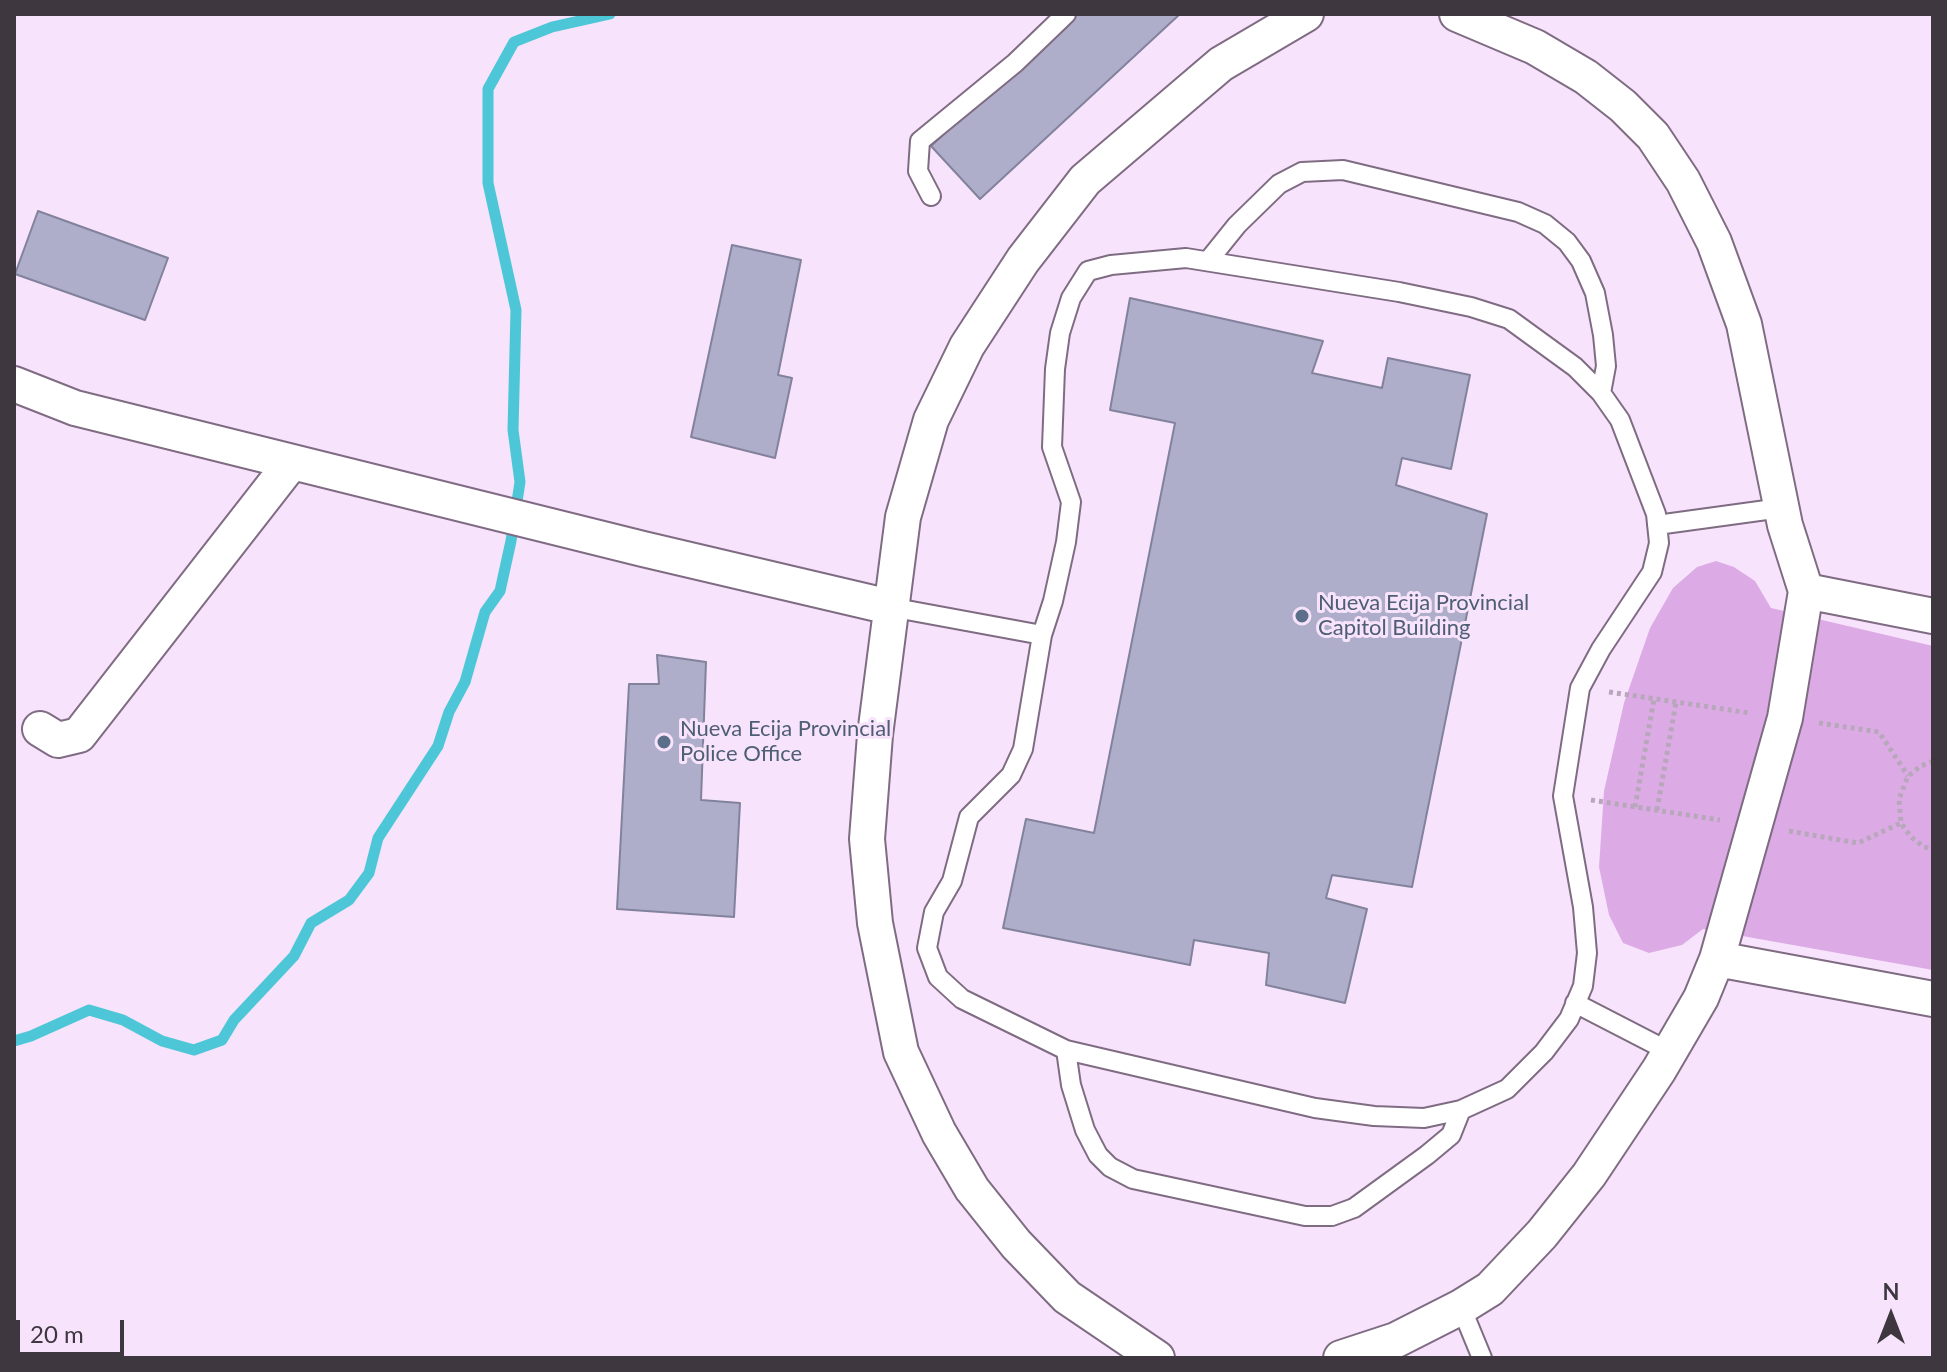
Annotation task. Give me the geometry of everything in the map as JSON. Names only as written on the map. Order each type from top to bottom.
[{"type":"street","points":[[1157,1358],[1067,1297],[1016,1244],[972,1189],[939,1133],[901,1052],[875,923],[867,839],[875,735],[903,517],[931,420],[967,346],[1023,260],[1085,180],[1221,64],[1306,14]]},
{"type":"street","points":[[1341,1358],[1396,1340],[1490,1289],[1542,1234],[1589,1175],[1670,1052],[1701,998],[1717,959],[1785,718],[1806,591],[1781,508],[1744,324],[1714,242],[1683,181],[1653,136],[1623,106],[1586,77],[1535,47],[1457,14]]},
{"type":"street","points":[[14,384],[75,408],[305,467],[890,607]]},
{"type":"street","points":[[40,729],[58,740],[79,735],[305,467]]},
{"type":"street","points":[[1806,591],[1933,616]]},
{"type":"street","points":[[1717,959],[1933,999]]},
{"type":"lane","points":[[931,196],[918,171],[920,141],[1015,63],[1066,14]]},
{"type":"lane","points":[[1208,261],[1247,215],[1279,184],[1302,172],[1343,170],[1518,212],[1545,224],[1567,242],[1581,261],[1595,293],[1603,335],[1606,366],[1601,393]]},
{"type":"lane","points":[[1186,258],[1208,261],[1399,292],[1471,307],[1509,319],[1575,367],[1601,393],[1625,432],[1646,484],[1659,543],[1652,572],[1601,649],[1580,688],[1563,796],[1574,849],[1587,953],[1583,986],[1569,1019],[1544,1052],[1507,1089],[1461,1110],[1424,1118],[1374,1116],[1315,1108],[1066,1050],[962,999],[938,977],[927,948],[934,912],[952,881],[969,817],[1011,775],[1023,749],[1042,635],[1066,542],[1071,502],[1052,447],[1058,345],[1071,298],[1088,271],[1099,268],[1186,258]]},
{"type":"lane","points":[[1657,525],[1781,508]]},
{"type":"lane","points":[[890,607],[1042,635]]},
{"type":"lane","points":[[1575,1003],[1670,1052]]},
{"type":"lane","points":[[1066,1050],[1071,1085],[1085,1130],[1098,1155],[1110,1167],[1133,1179],[1305,1216],[1332,1216],[1354,1208],[1451,1135],[1461,1110]]},
{"type":"lane","points":[[1461,1307],[1482,1358]]},
{"type":"path","points":[[1635,807],[1654,699]]},
{"type":"path","points":[[1657,810],[1676,702]]},
{"type":"path","points":[[1933,761],[1908,776],[1899,799],[1901,823],[1924,847],[1933,849]]},
{"type":"shaded area","points":[[1716,561],[1734,567],[1755,581],[1771,608],[1933,646],[1933,970],[1703,929],[1682,945],[1649,953],[1623,943],[1609,915],[1599,867],[1604,791],[1624,703],[1650,628],[1673,588],[1697,567]]},
{"type":"building","points":[[1074,14],[1180,14],[980,199],[931,146]]},
{"type":"building","points":[[38,211],[168,258],[145,320],[15,274]]},
{"type":"building","points":[[732,245],[801,260],[778,375],[792,378],[775,458],[691,437]]},
{"type":"building","name":"Nueva Ecija Provincial Capitol Building","points":[[1130,298],[1323,341],[1312,373],[1382,388],[1388,358],[1470,375],[1451,469],[1402,458],[1396,485],[1487,514],[1412,887],[1332,875],[1326,898],[1367,909],[1345,1003],[1266,985],[1269,953],[1194,940],[1190,965],[1003,928],[1026,819],[1094,833],[1175,423],[1110,410]]},
{"type":"building","name":"Nueva Ecija Provincial Police Office","points":[[657,655],[706,662],[701,800],[740,803],[734,917],[617,909],[629,684],[659,684]]},
{"type":"waterway","points":[[14,1041],[89,1010],[123,1020],[162,1041],[194,1050],[222,1040],[234,1020],[294,956],[311,923],[349,900],[369,873],[378,838],[438,746],[449,712],[465,682],[485,612],[500,591],[520,482],[513,430],[516,310],[488,183],[488,89],[514,42],[552,27],[610,14]]},
{"type":"place","name":"Nueva Ecija Provincial Capitol Building","points":[[1302,616]]},
{"type":"place","name":"Nueva Ecija Provincial Police Office","points":[[664,742]]}]
